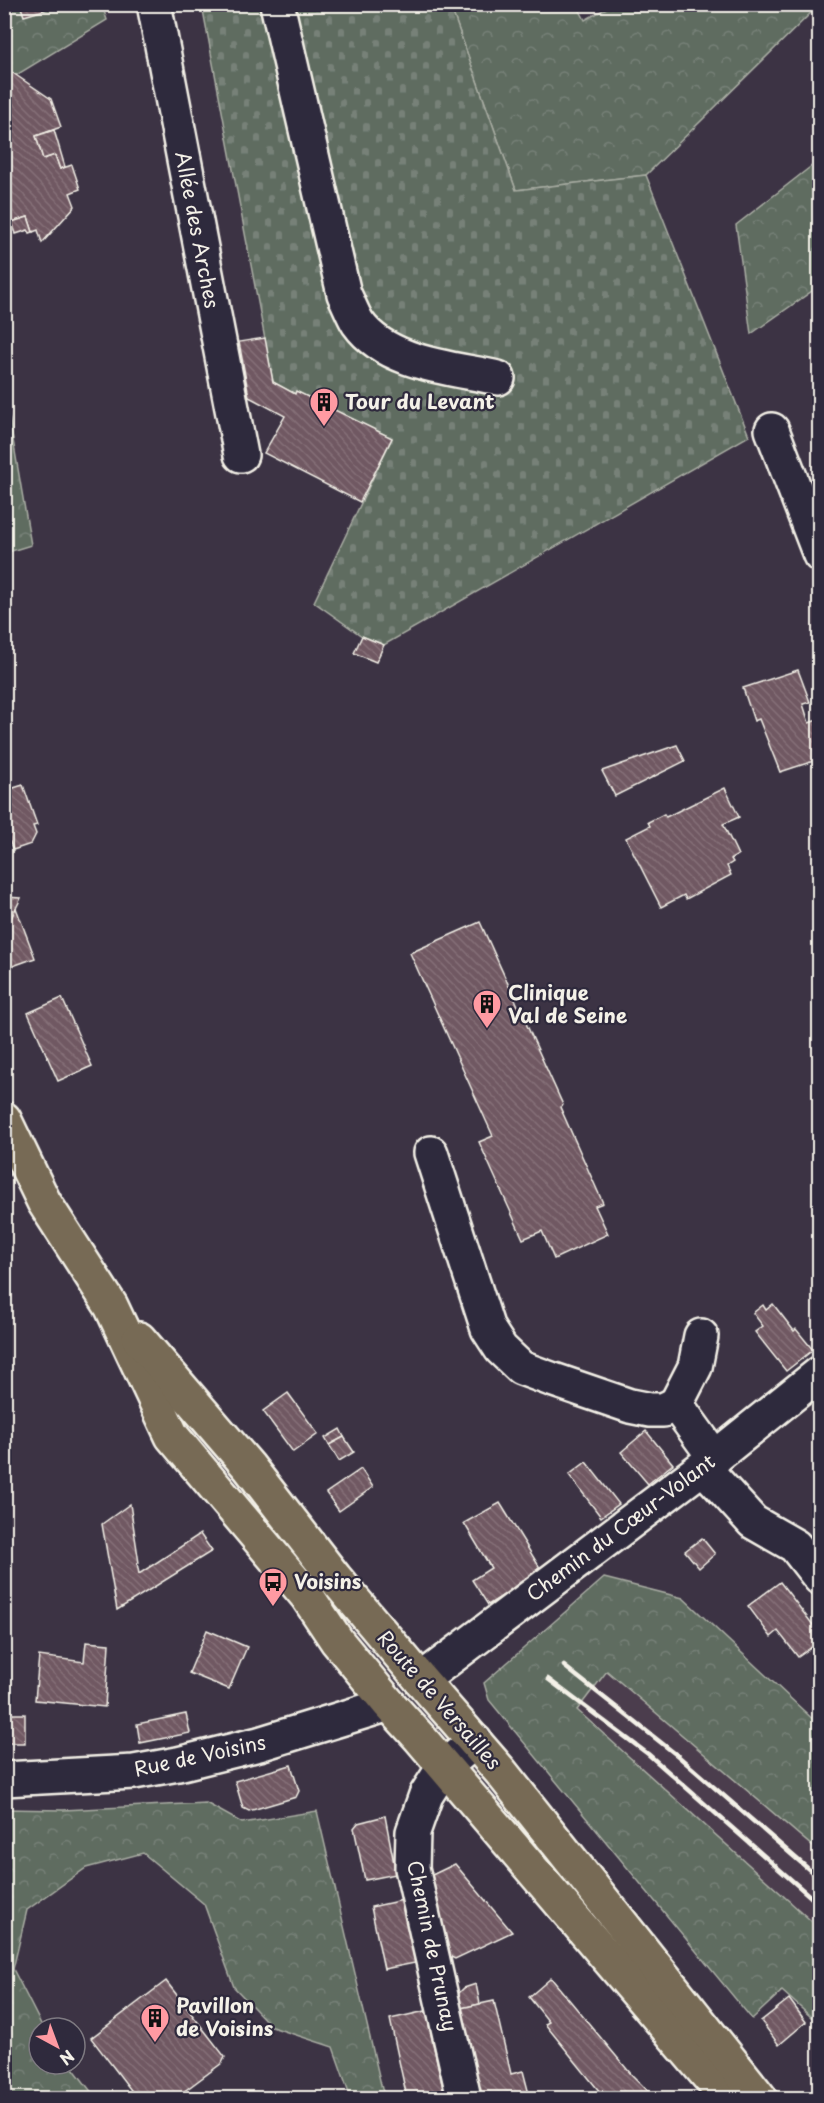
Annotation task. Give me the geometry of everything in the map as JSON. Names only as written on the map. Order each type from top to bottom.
[{"type":"main road","name":"Route de Versailles","points":[[4,1119],[44,1202],[111,1306],[172,1436],[307,1596],[337,1641],[389,1704],[727,2098]]},
{"type":"main road","name":"Route de Versailles","points":[[111,1306],[249,1467],[335,1578],[475,1741],[760,2098]]},
{"type":"main road","points":[[389,1704],[421,1680]]},
{"type":"street","name":"Allée des Arches","points":[[154,4],[241,455]]},
{"type":"street","points":[[277,4],[344,294],[358,324],[381,346],[412,359],[498,378]]},
{"type":"street","points":[[772,430],[819,555]]},
{"type":"street","points":[[431,1153],[488,1329],[501,1349],[522,1368],[630,1406],[663,1410],[676,1404],[695,1367],[701,1336]]},
{"type":"street","name":"Chemin du Cœur-Volant","points":[[421,1680],[709,1462],[819,1373]]},
{"type":"street","points":[[676,1404],[709,1462],[753,1522],[795,1546],[819,1578]]},
{"type":"street","name":"Rue de Voisins","points":[[4,1779],[134,1772],[178,1764],[269,1741],[389,1704]]},
{"type":"street","name":"Chemin de Prunay","points":[[464,2098],[412,1869],[412,1832],[426,1795],[444,1767],[475,1741]]},
{"type":"shaded area","points":[[604,1578],[683,1598],[819,1725],[819,2024],[782,1991],[752,2019],[489,1700],[484,1683]]},
{"type":"green space","points":[[4,5],[102,5],[107,20],[5,82]]},
{"type":"green space","points":[[202,5],[450,5],[516,190],[646,175],[749,436],[384,645],[362,636],[314,602],[392,438],[273,382]]},
{"type":"green space","points":[[450,5],[577,5],[585,20],[612,5],[819,5],[646,175],[516,190]]},
{"type":"green space","points":[[818,161],[819,286],[751,334],[736,225]]},
{"type":"green space","points":[[5,393],[31,545],[4,553]]},
{"type":"green space","points":[[604,1578],[683,1598],[819,1725],[819,1852],[607,1671],[577,1710],[819,1928],[819,2024],[782,1991],[752,2019],[489,1700],[484,1683]]},
{"type":"green space","points":[[206,1803],[242,1823],[317,1811],[382,2089],[387,2098],[351,2098],[333,2047],[272,2027],[234,1987],[204,1904],[143,1853],[86,1868],[27,1910],[13,1969],[37,2016],[27,2016],[27,2076],[79,2076],[96,2098],[5,2098],[5,1809],[63,1810]]},
{"type":"building","points":[[20,4],[64,4],[24,16]]},
{"type":"building","points":[[4,67],[51,99],[61,127],[36,136],[43,159],[55,155],[60,169],[72,165],[80,189],[70,193],[75,206],[42,243],[38,230],[33,232],[28,217],[12,222],[4,199]]},
{"type":"building","points":[[54,130],[65,167],[60,169],[55,155],[43,159],[36,136]]},
{"type":"building","points":[[28,217],[33,232],[30,233],[28,230],[16,234],[12,222]]},
{"type":"building","name":"Tour du Levant","points":[[265,338],[273,382],[392,438],[360,502],[264,453],[285,416],[249,397],[239,342]]},
{"type":"building","points":[[362,636],[384,645],[376,662],[354,653]]},
{"type":"building","points":[[798,670],[810,702],[803,704],[809,723],[820,719],[820,759],[780,772],[759,719],[754,721],[743,688]]},
{"type":"building","points":[[677,745],[685,761],[615,796],[602,771]]},
{"type":"building","points":[[23,785],[37,825],[33,826],[36,834],[31,844],[13,850],[7,835],[4,836],[4,791]]},
{"type":"building","points":[[725,788],[739,817],[723,824],[738,855],[731,859],[733,862],[727,866],[731,875],[686,899],[684,895],[661,907],[626,838],[650,826],[648,822],[664,814],[666,817]]},
{"type":"building","points":[[4,897],[21,898],[4,933]]},
{"type":"building","points":[[16,908],[35,958],[10,967],[4,953],[4,933]]},
{"type":"building","name":"Clinique Val de Seine","points":[[480,922],[563,1105],[560,1107],[603,1203],[595,1206],[608,1234],[554,1259],[542,1231],[523,1239],[479,1142],[493,1136],[410,953]]},
{"type":"building","points":[[62,998],[92,1066],[58,1081],[28,1013]]},
{"type":"building","points":[[773,1304],[794,1331],[796,1329],[813,1350],[786,1371],[755,1332],[763,1326],[753,1313],[763,1305],[766,1310]]},
{"type":"building","points":[[288,1393],[318,1434],[293,1452],[263,1411]]},
{"type":"building","points":[[340,1429],[344,1437],[329,1445],[325,1438]]},
{"type":"building","points":[[646,1431],[673,1464],[648,1484],[621,1452]]},
{"type":"building","points":[[344,1437],[354,1452],[339,1461],[329,1445]]},
{"type":"building","points":[[586,1462],[619,1504],[601,1517],[569,1475]]},
{"type":"building","points":[[361,1469],[373,1487],[339,1511],[326,1493]]},
{"type":"building","points":[[500,1503],[542,1571],[488,1605],[472,1580],[491,1568],[464,1523]]},
{"type":"building","points":[[130,1504],[139,1574],[200,1534],[212,1551],[117,1610],[102,1524]]},
{"type":"building","points":[[702,1538],[715,1554],[699,1568],[685,1551]]},
{"type":"building","points":[[780,1582],[820,1634],[820,1641],[798,1657],[778,1631],[771,1637],[748,1606]]},
{"type":"building","points":[[207,1630],[247,1647],[229,1689],[189,1673]]},
{"type":"building","points":[[86,1642],[109,1644],[105,1707],[35,1700],[39,1656],[84,1662]]},
{"type":"building","points":[[4,1714],[25,1714],[25,1743],[4,1743]]},
{"type":"building","points":[[186,1714],[190,1733],[140,1743],[137,1724]]},
{"type":"building","points":[[291,1765],[299,1791],[296,1797],[249,1811],[243,1808],[235,1781]]},
{"type":"building","points":[[385,1816],[396,1874],[365,1880],[354,1828],[358,1823]]},
{"type":"building","points":[[455,1864],[512,1932],[455,1959],[449,1956],[432,1875]]},
{"type":"building","points":[[403,1900],[415,1963],[384,1969],[371,1907]]},
{"type":"building","points":[[551,1978],[631,2074],[650,2093],[651,2098],[600,2098],[598,2094],[600,2092],[545,2024],[549,2022],[529,1997]]},
{"type":"building","name":"Pavillon de Voisins","points":[[166,1981],[225,2057],[222,2063],[175,2098],[137,2098],[91,2038]]},
{"type":"building","points":[[476,1984],[480,2004],[461,2008],[457,1995],[464,1988]]},
{"type":"building","points":[[789,1999],[806,2022],[779,2045],[761,2021]]},
{"type":"building","points":[[494,2001],[511,2074],[523,2071],[530,2098],[479,2098],[461,2008]]},
{"type":"building","points":[[426,2011],[444,2093],[407,2098],[390,2019]]},
{"type":"railway","points":[[564,1666],[678,1756],[820,1879]]},
{"type":"railway","points":[[548,1679],[648,1754],[820,1905]]},
{"type":"place","name":"Tour du Levant","points":[[324,428]]},
{"type":"place","name":"Clinique Val de Seine","points":[[487,1030]]},
{"type":"place","name":"Voisins","points":[[273,1608]]},
{"type":"place","name":"Pavillon de Voisins","points":[[155,2044]]}]
